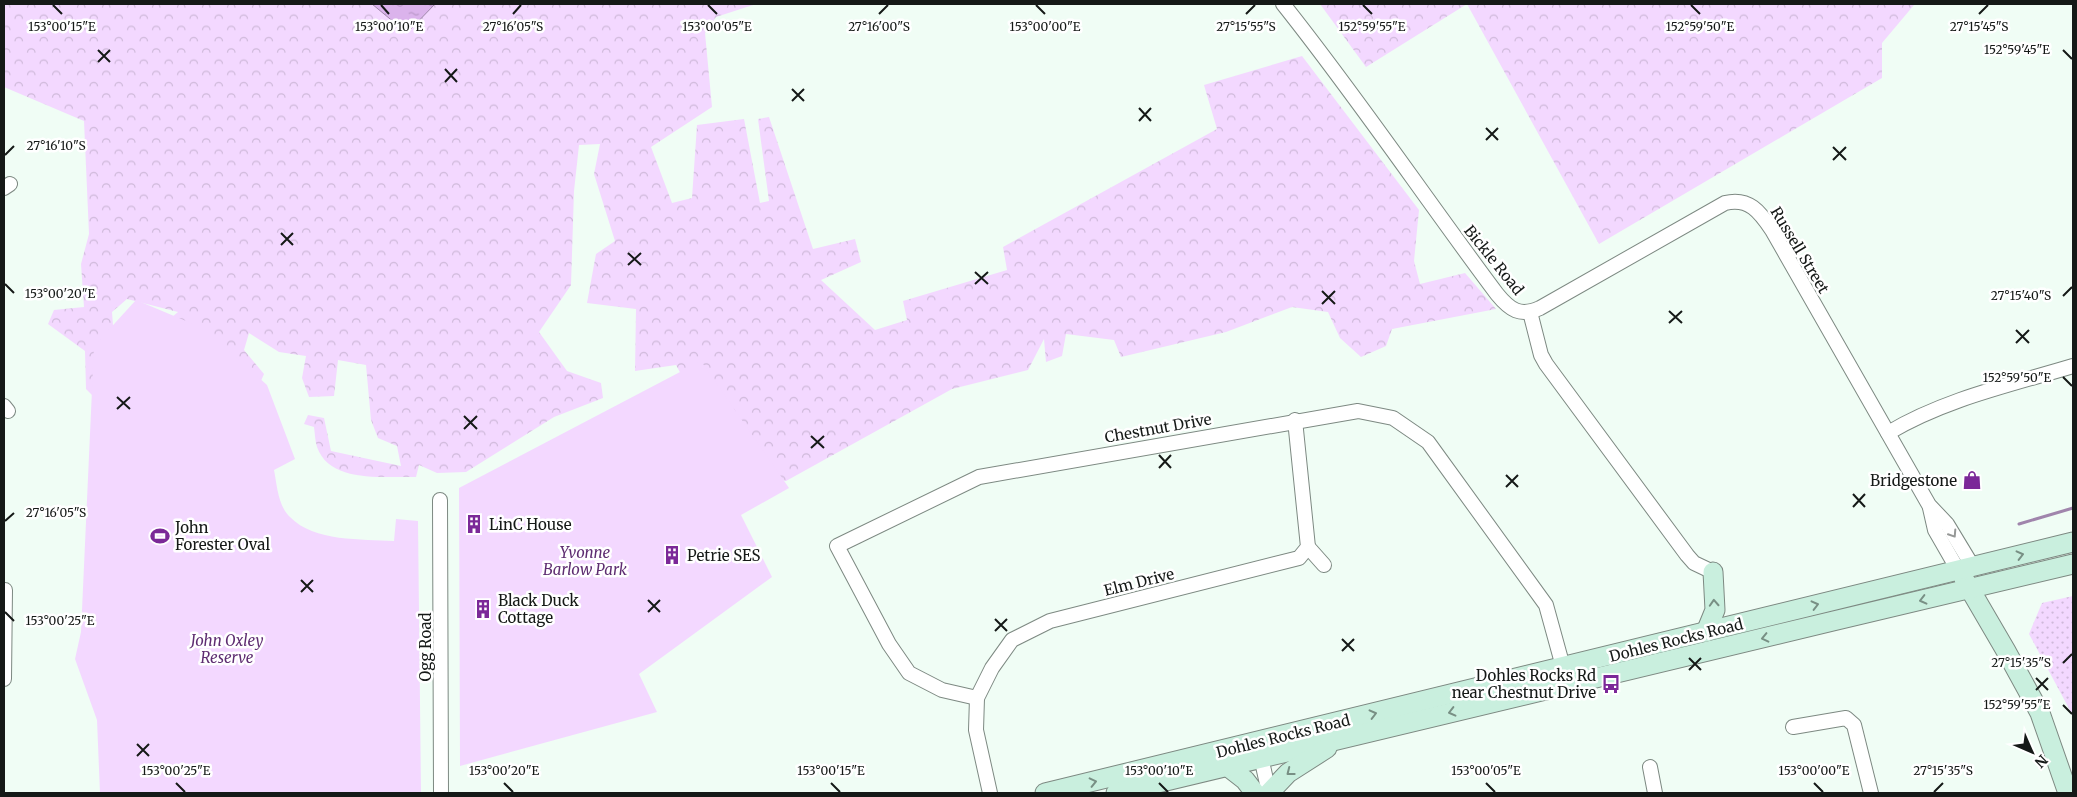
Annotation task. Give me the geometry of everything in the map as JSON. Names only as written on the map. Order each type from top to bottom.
[{"type":"main road","name":"Dohles Rocks Road","points":[[1116,793],[1227,766],[1260,750],[1346,737],[1565,675],[1706,632],[2073,542]]},
{"type":"main road","name":"Dohles Rocks Road","points":[[1045,793],[1260,750],[1565,675],[1977,587],[2073,564]]},
{"type":"main road","points":[[1966,569],[2045,701],[2073,768]]},
{"type":"main road","points":[[1706,632],[1715,610],[1713,572]]},
{"type":"main road","points":[[1977,587],[2040,713],[2068,793]]},
{"type":"main road","points":[[1269,793],[1288,773],[1346,737]]},
{"type":"main road","points":[[1227,766],[1245,780],[1255,793]]},
{"type":"street","name":"Bickle Road","points":[[1284,4],[1497,294],[1512,309],[1530,312],[1541,355],[1546,364],[1687,555],[1694,563],[1713,572]]},
{"type":"street","name":"Russell Street","points":[[1530,312],[1720,205],[1731,201],[1746,203],[1758,211],[1772,230],[1929,504],[1947,524],[1966,569]]},
{"type":"street","points":[[1888,433],[1925,412],[1941,406],[2073,366]]},
{"type":"street","name":"Chestnut Drive","points":[[977,698],[942,690],[909,672],[889,644],[837,546],[979,476],[1295,420],[1358,411],[1393,418],[1428,442],[1546,605],[1565,675]]},
{"type":"street","points":[[1295,420],[1308,547],[1324,566]]},
{"type":"street","name":"Ogg Road","points":[[440,500],[442,793]]},
{"type":"street","name":"Elm Drive","points":[[990,793],[976,730],[977,698],[992,668],[1012,640],[1050,621],[1299,558],[1308,547]]},
{"type":"street","points":[[4,679],[5,590]]},
{"type":"street","points":[[1793,727],[1846,718],[1854,725],[1871,793]]},
{"type":"street","points":[[1260,750],[1269,793]]},
{"type":"street","points":[[1650,768],[1655,793]]},
{"type":"green space","points":[[4,4],[372,4],[407,33],[435,4],[756,4],[716,17],[705,33],[712,107],[651,147],[672,203],[692,198],[697,125],[744,119],[760,203],[769,201],[758,119],[769,117],[813,249],[855,239],[861,262],[821,280],[875,330],[907,320],[903,301],[1007,270],[1003,247],[1217,129],[1204,85],[1302,56],[1419,210],[1414,261],[1420,284],[1465,273],[1496,309],[1392,329],[1386,346],[1361,357],[1340,338],[1328,312],[1292,307],[1226,332],[1121,357],[1114,340],[1066,334],[1062,356],[1046,362],[1044,339],[1028,370],[952,389],[786,481],[703,466],[694,398],[676,365],[635,371],[636,309],[587,303],[596,254],[615,241],[594,174],[600,144],[579,145],[574,191],[571,285],[539,332],[567,371],[601,383],[603,398],[554,417],[466,472],[437,473],[419,465],[416,477],[360,476],[334,467],[324,459],[317,447],[314,427],[304,424],[308,415],[324,418],[331,451],[401,466],[397,446],[378,438],[371,420],[366,365],[338,360],[334,396],[309,397],[302,378],[306,356],[279,352],[249,333],[244,350],[264,374],[253,399],[146,339],[178,312],[127,299],[112,312],[114,339],[102,405],[86,389],[85,351],[48,324],[54,310],[84,307],[81,264],[89,234],[84,121],[4,87]]},
{"type":"green space","points":[[1320,4],[1467,4],[1366,67]]},
{"type":"green space","points":[[1467,4],[1914,5],[1882,43],[1882,78],[1599,244]]},
{"type":"green space","name":"John Oxley Reserve","points":[[136,300],[205,329],[267,385],[295,459],[274,470],[279,495],[286,512],[300,525],[312,531],[339,538],[394,541],[396,519],[418,521],[421,793],[100,793],[97,720],[75,659],[81,632],[94,346]]},
{"type":"green space","name":"Yvonne Barlow Park","points":[[701,361],[789,488],[741,515],[772,577],[639,674],[657,712],[460,766],[459,488]]},
{"type":"green space","points":[[2073,596],[2073,716],[2029,634],[2042,603]]},
{"type":"water","points":[[372,4],[435,4],[407,33]]},
{"type":"waterway","points":[[2019,524],[2073,508]]},
{"type":"place","name":"Bridgestone","points":[[1972,480]]},
{"type":"place","name":"LinC House","points":[[474,524]]},
{"type":"place","name":"John Forester Oval","points":[[160,536]]},
{"type":"place","name":"Petrie SES","points":[[672,555]]},
{"type":"place","name":"Black Duck Cottage","points":[[483,609]]},
{"type":"place","name":"Dohles Rocks Rd near Chestnut Drive","points":[[1611,684]]}]
